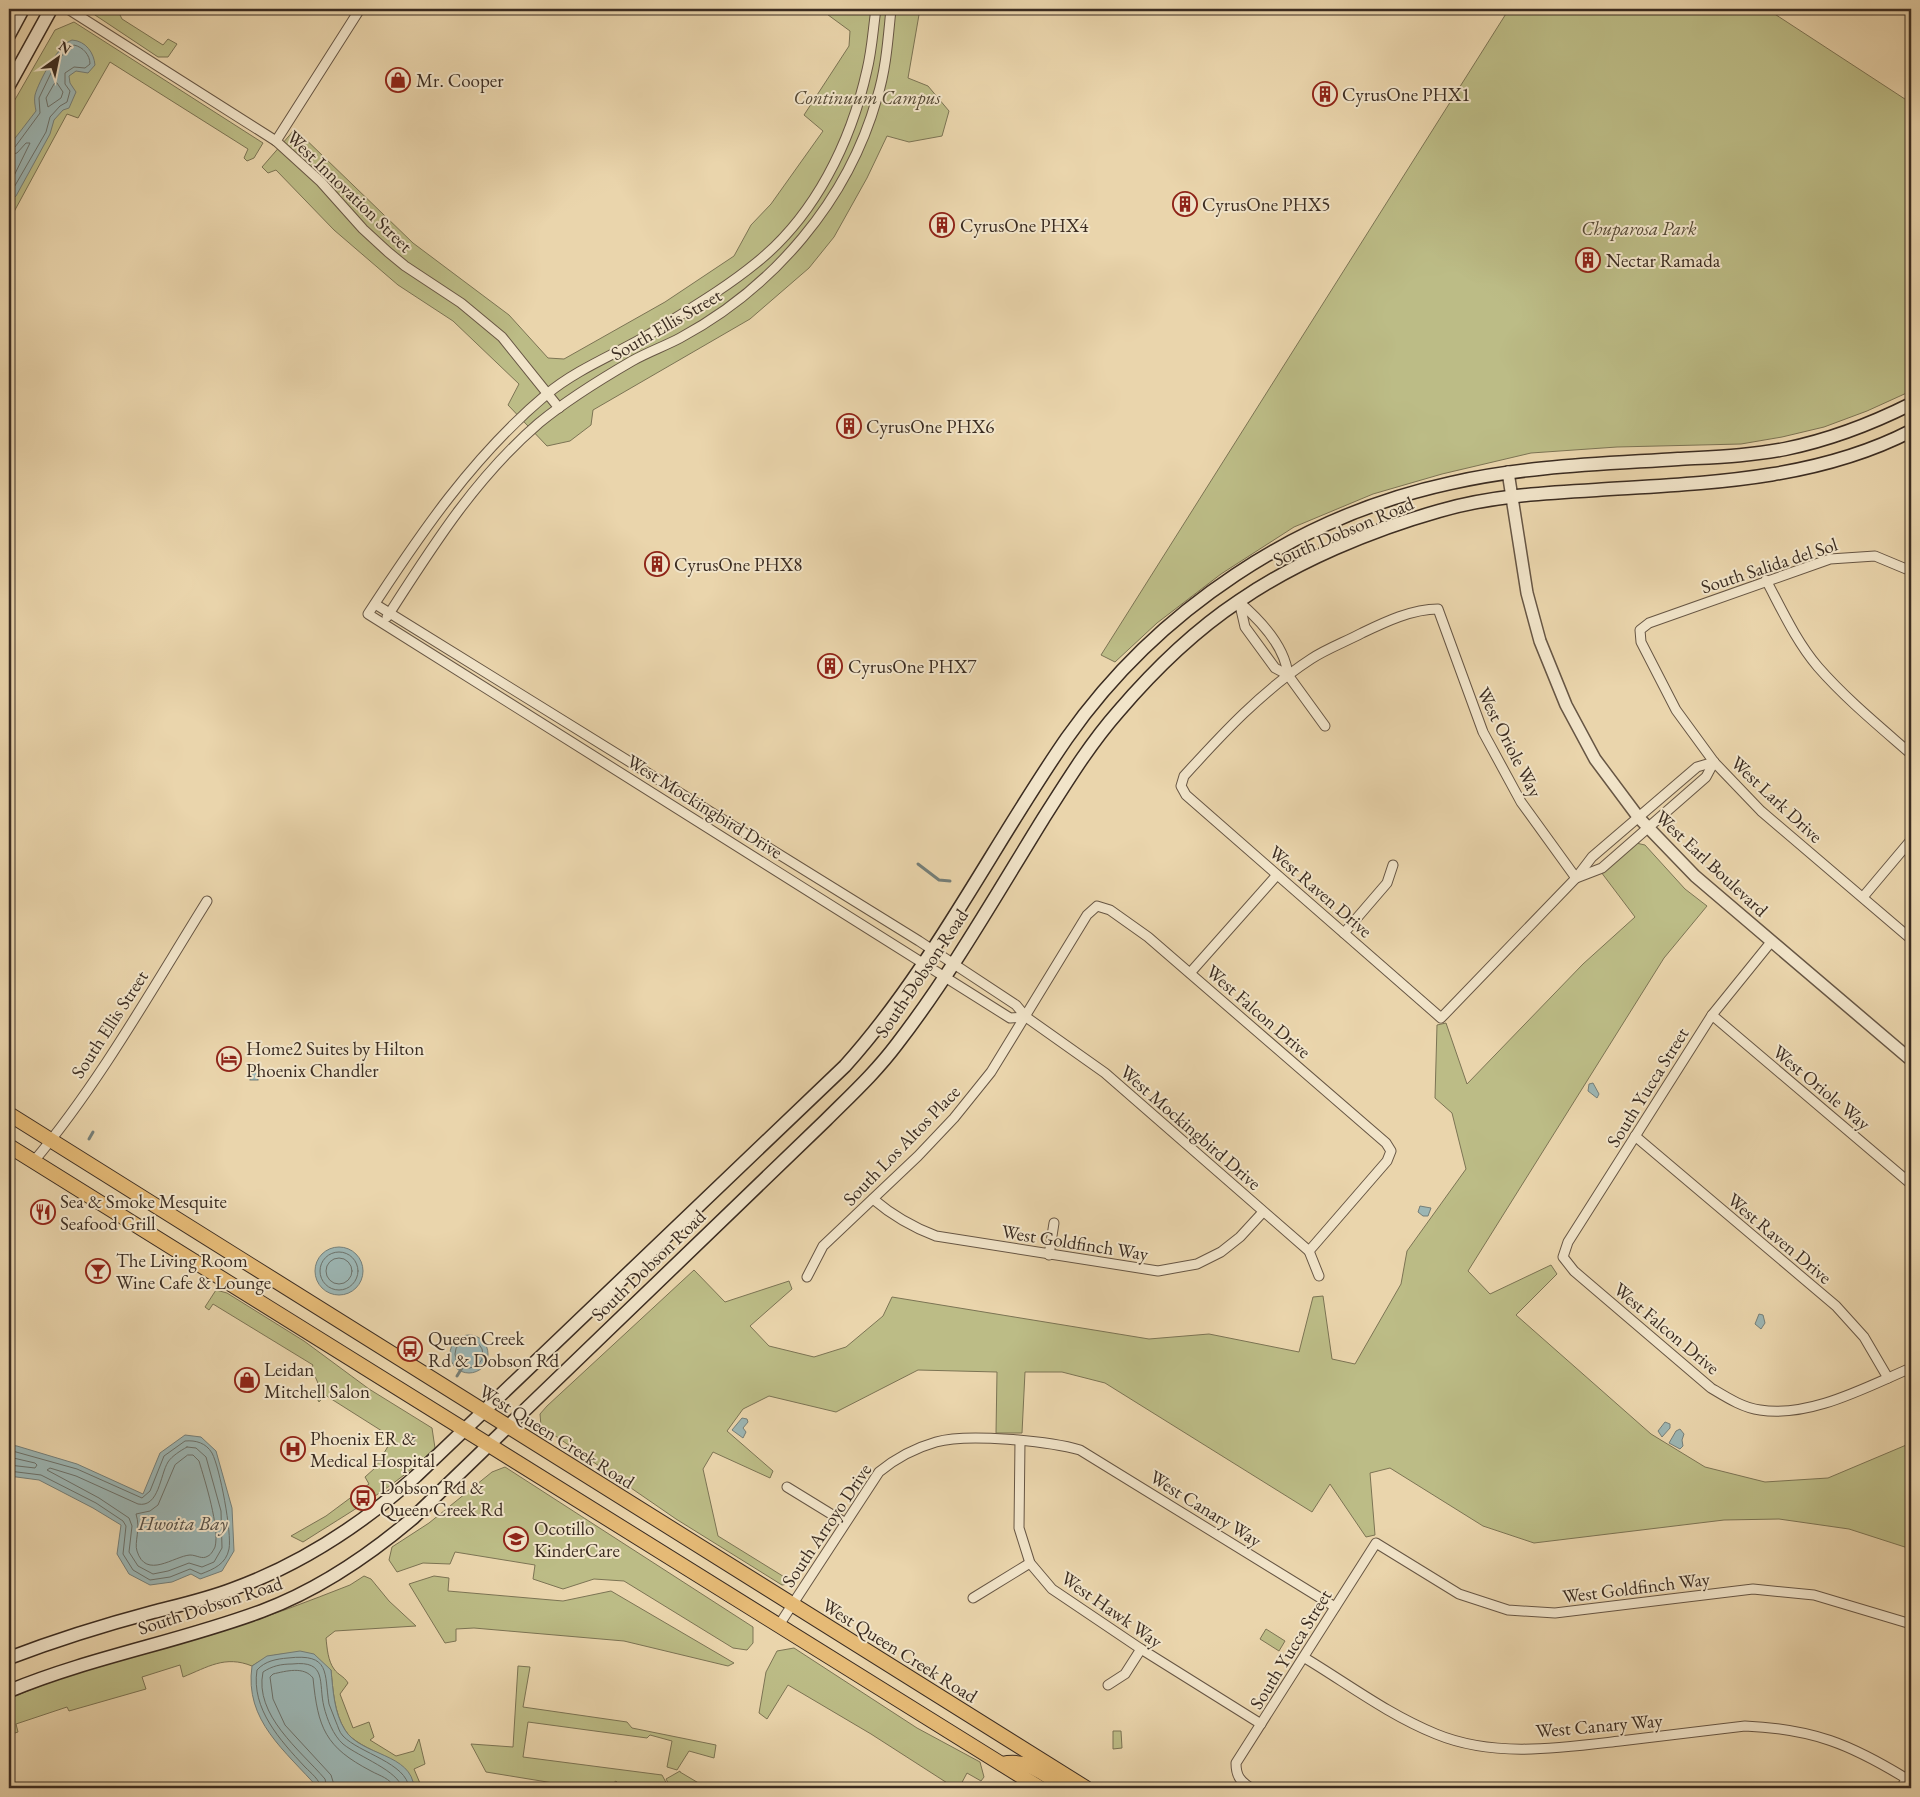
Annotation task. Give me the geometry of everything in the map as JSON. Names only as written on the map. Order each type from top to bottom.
[{"type":"main road","points":[[9,35],[23,9]]},
{"type":"main road","points":[[9,85],[51,9]]},
{"type":"main road","name":"South Dobson Road","points":[[9,1658],[83,1632],[233,1590],[290,1565],[326,1545],[390,1500],[845,1066],[881,1023],[923,962],[1069,735],[1102,694],[1172,622],[1232,577],[1304,535],[1343,517],[1447,483],[1508,472],[1561,466],[1709,457],[1784,449],[1853,430],[1911,404]]},
{"type":"main road","name":"South Dobson Road","points":[[9,1691],[106,1657],[262,1611],[317,1586],[379,1547],[509,1427],[863,1082],[895,1046],[944,976],[1063,788],[1116,714],[1182,647],[1238,601],[1304,564],[1370,535],[1442,510],[1512,496],[1710,482],[1788,473],[1832,462],[1872,449],[1911,431]]},
{"type":"main road","name":"West Queen Creek Road","points":[[9,1114],[1086,1788]]},
{"type":"main road","points":[[9,1146],[1040,1788]]},
{"type":"main road","points":[[1002,1764],[1025,1763],[1066,1788]]},
{"type":"street","name":"West Innovation Street","points":[[68,9],[276,141],[321,182],[363,229],[388,252],[405,266],[461,303],[496,332],[559,408]]},
{"type":"street","points":[[276,141],[360,9]]},
{"type":"street","name":"South Ellis Street","points":[[368,614],[456,486],[484,455],[548,393],[716,294],[758,262],[788,233],[809,206],[829,173],[854,117],[868,69],[876,9]]},
{"type":"street","name":"South Ellis Street","points":[[382,623],[447,525],[474,489],[504,457],[559,408],[633,361],[681,338],[727,309],[772,271],[800,242],[823,213],[867,128],[878,97],[888,44],[891,9]]},
{"type":"street","name":"West Earl Boulevard","points":[[1508,472],[1527,593],[1540,641],[1566,705],[1595,758],[1639,818],[1695,876],[1911,1060]]},
{"type":"street","name":"South Salida del Sol","points":[[1640,630],[1649,623],[1830,558],[1875,556],[1911,571]]},
{"type":"street","points":[[1766,580],[1794,634],[1817,666],[1846,697],[1911,754]]},
{"type":"street","points":[[1238,601],[1262,626],[1286,660],[1288,675]]},
{"type":"street","points":[[1238,601],[1245,627],[1275,668],[1288,675],[1324,726]]},
{"type":"street","name":"West Mockingbird Drive","points":[[375,604],[931,949],[1016,1006],[1026,1017],[1105,1073],[1308,1251],[1319,1276]]},
{"type":"street","name":"West Oriole Way","points":[[1288,675],[1312,658],[1375,627],[1423,609],[1438,610],[1483,732],[1521,802],[1576,878]]},
{"type":"street","name":"West Mockingbird Drive","points":[[368,614],[1010,1018],[1026,1017]]},
{"type":"street","name":"West Lark Drive","points":[[1640,630],[1641,642],[1676,710],[1714,762],[1761,812],[1911,939]]},
{"type":"street","name":"West Raven Drive","points":[[1288,675],[1230,725],[1184,776],[1181,786],[1186,794],[1441,1018],[1576,878]]},
{"type":"street","points":[[623,774],[631,762]]},
{"type":"street","points":[[1576,878],[1592,857],[1697,767],[1714,762]]},
{"type":"street","points":[[1576,878],[1602,868],[1706,777],[1714,762]]},
{"type":"street","points":[[1863,897],[1911,840]]},
{"type":"street","points":[[1344,933],[1387,883],[1392,865]]},
{"type":"street","points":[[1190,973],[1277,875]]},
{"type":"street","name":"South Ellis Street","points":[[34,1161],[51,1140],[114,1049],[207,901]]},
{"type":"street","name":"West Falcon Drive","points":[[1097,906],[1110,910],[1148,937],[1386,1143],[1391,1151],[1387,1162],[1308,1251]]},
{"type":"street","name":"South Los Altos Place","points":[[807,1278],[823,1246],[954,1118],[991,1072],[1087,915],[1097,906]]},
{"type":"street","name":"South Yucca Street","points":[[1563,1257],[1568,1242],[1712,1015],[1771,942]]},
{"type":"street","name":"West Oriole Way","points":[[1712,1015],[1911,1184]]},
{"type":"street","name":"West Raven Drive","points":[[1635,1136],[1836,1306],[1864,1337],[1888,1378]]},
{"type":"street","name":"West Goldfinch Way","points":[[873,1199],[890,1214],[913,1227],[936,1236],[1158,1271],[1180,1269],[1197,1264],[1221,1252],[1240,1237],[1263,1212]]},
{"type":"street","points":[[1049,1255],[1054,1223]]},
{"type":"street","name":"West Falcon Drive","points":[[1563,1257],[1574,1271],[1711,1388],[1733,1401],[1759,1410],[1789,1411],[1808,1409],[1911,1368]]},
{"type":"street","name":"South Arroyo Drive","points":[[779,1625],[844,1522],[879,1472],[892,1461],[914,1450],[946,1441],[1056,1443]]},
{"type":"street","name":"West Hawk Way","points":[[1020,1441],[1019,1528],[1030,1563],[1052,1589],[1141,1649],[1261,1724]]},
{"type":"street","name":"West Canary Way","points":[[1056,1443],[1080,1450],[1101,1461],[1335,1607]]},
{"type":"street","points":[[787,1487],[844,1522]]},
{"type":"street","name":"South Yucca Street","points":[[1251,1788],[1242,1783],[1236,1774],[1236,1763],[1305,1658],[1376,1543]]},
{"type":"street","name":"West Goldfinch Way","points":[[1376,1543],[1459,1594],[1508,1610],[1555,1613],[1753,1589],[1814,1594],[1911,1624]]},
{"type":"street","points":[[973,1598],[1030,1563]]},
{"type":"street","points":[[1108,1685],[1125,1674],[1141,1649]]},
{"type":"street","name":"West Canary Way","points":[[1305,1658],[1402,1718],[1438,1735],[1469,1744],[1495,1748],[1553,1749],[1745,1726],[1771,1727],[1833,1741],[1866,1754],[1909,1775]]},
{"type":"street","points":[[1901,1788],[1909,1775]]},
{"type":"green space","points":[[86,9],[124,9],[120,15],[122,19],[163,45],[168,39],[177,44],[168,57],[158,57]]},
{"type":"green space","name":"Continuum Campus","points":[[820,9],[920,9],[908,78],[928,86],[949,111],[942,136],[909,142],[887,136],[867,178],[834,237],[809,268],[750,319],[593,410],[591,425],[570,441],[547,446],[508,405],[519,384],[453,321],[398,285],[334,230],[276,170],[268,173],[262,167],[295,129],[413,243],[509,315],[548,358],[564,359],[665,302],[734,256],[751,225],[771,204],[823,131],[804,115],[849,46],[850,31]]},
{"type":"green space","name":"Chuparosa Park","points":[[1509,9],[1767,9],[1911,103],[1911,391],[1867,411],[1824,427],[1782,437],[1741,444],[1617,447],[1531,453],[1442,474],[1373,494],[1294,527],[1221,574],[1157,623],[1115,662],[1101,655]]},
{"type":"green space","points":[[74,22],[263,143],[254,158],[247,161],[244,158],[248,149],[110,62],[78,118],[67,114],[9,221],[9,110],[55,30]]},
{"type":"green space","points":[[1636,843],[1645,845],[1685,889],[1707,906],[1664,958],[1468,1271],[1490,1294],[1551,1265],[1557,1274],[1516,1315],[1651,1434],[1705,1467],[1765,1482],[1828,1478],[1911,1443],[1911,1549],[1849,1529],[1779,1519],[1724,1520],[1534,1543],[1483,1526],[1390,1468],[1370,1473],[1375,1535],[1366,1537],[1330,1484],[1312,1512],[1105,1383],[1062,1372],[1025,1372],[1022,1433],[996,1433],[997,1372],[918,1370],[836,1412],[769,1396],[743,1409],[727,1431],[773,1471],[770,1478],[713,1452],[703,1469],[718,1536],[794,1583],[782,1585],[676,1519],[541,1426],[540,1414],[547,1406],[694,1270],[725,1302],[789,1281],[792,1289],[750,1326],[769,1346],[814,1357],[846,1347],[883,1316],[892,1297],[1149,1339],[1209,1334],[1299,1352],[1313,1297],[1323,1296],[1332,1359],[1355,1364],[1401,1284],[1407,1251],[1466,1169],[1452,1113],[1435,1098],[1437,1025],[1446,1023],[1467,1084],[1583,964],[1635,917],[1601,872]]},
{"type":"green space","points":[[216,1290],[227,1293],[304,1341],[369,1389],[432,1428],[435,1448],[405,1475],[355,1510],[303,1542],[291,1536],[326,1516],[369,1484],[365,1477],[375,1468],[393,1438],[325,1395],[319,1402],[314,1393],[321,1390],[314,1374],[306,1378],[313,1365],[213,1304],[209,1310],[205,1307]]},
{"type":"green space","points":[[505,1467],[753,1627],[753,1643],[747,1650],[733,1648],[624,1581],[594,1579],[563,1589],[533,1579],[535,1565],[455,1552],[450,1564],[423,1563],[397,1572],[389,1560],[392,1547],[429,1523],[492,1472]]},
{"type":"green space","points":[[364,1576],[371,1579],[389,1601],[416,1626],[335,1631],[326,1638],[329,1658],[337,1673],[348,1683],[340,1694],[353,1728],[369,1722],[374,1737],[370,1740],[396,1756],[414,1751],[419,1739],[425,1764],[414,1769],[422,1788],[414,1788],[411,1778],[404,1769],[395,1762],[361,1744],[345,1730],[336,1708],[331,1670],[292,1655],[274,1656],[252,1666],[242,1663],[225,1662],[209,1666],[183,1677],[180,1665],[142,1677],[146,1689],[69,1711],[67,1707],[16,1724],[18,1732],[9,1735],[9,1699],[89,1669],[257,1620],[350,1585]]},
{"type":"green space","points":[[434,1576],[449,1578],[448,1591],[563,1601],[611,1591],[734,1663],[728,1666],[624,1641],[474,1628],[456,1629],[456,1641],[445,1643],[409,1584]]},
{"type":"green space","points":[[1266,1629],[1285,1641],[1279,1651],[1260,1639]]},
{"type":"green space","points":[[794,1648],[917,1728],[980,1762],[984,1777],[981,1781],[967,1773],[959,1788],[955,1788],[871,1734],[788,1685],[767,1719],[759,1713],[766,1672],[777,1651]]},
{"type":"green space","points":[[518,1666],[530,1667],[523,1707],[627,1722],[632,1728],[716,1745],[714,1758],[689,1751],[677,1770],[667,1767],[672,1741],[650,1735],[647,1738],[528,1722],[523,1757],[662,1775],[669,1788],[622,1788],[616,1781],[606,1788],[584,1788],[486,1772],[471,1744],[513,1747]]},
{"type":"green space","points":[[1113,1731],[1121,1731],[1122,1748],[1113,1749]]},
{"type":"green space","points":[[680,1771],[707,1788],[671,1788],[666,1779]]},
{"type":"water","points":[[72,40],[88,48],[93,56],[95,65],[88,73],[76,71],[69,76],[70,83],[76,92],[69,108],[63,110],[54,120],[50,134],[16,196],[9,203],[9,146],[36,111],[35,95],[40,81],[50,64],[61,49]]},
{"type":"water","points":[[250,1065],[258,1065],[258,1080],[250,1080]]},
{"type":"water","points":[[1593,1083],[1599,1094],[1597,1098],[1588,1091],[1589,1084]]},
{"type":"water","points":[[1420,1206],[1431,1208],[1428,1216],[1423,1216],[1418,1212]]},
{"type":"water","points":[[334,1247],[344,1247],[356,1254],[363,1266],[363,1276],[356,1288],[344,1295],[334,1295],[326,1291],[319,1284],[315,1276],[315,1266],[319,1258],[326,1251]]},
{"type":"water","points":[[1759,1314],[1763,1315],[1765,1323],[1761,1329],[1755,1324]]},
{"type":"water","points":[[469,1335],[482,1341],[488,1354],[482,1367],[469,1373],[456,1367],[450,1354],[456,1341]]},
{"type":"water","points":[[742,1418],[747,1419],[748,1422],[743,1428],[746,1432],[743,1438],[732,1430]]},
{"type":"water","points":[[1665,1422],[1670,1424],[1670,1428],[1662,1437],[1658,1431]]},
{"type":"water","points":[[1680,1429],[1684,1434],[1683,1446],[1680,1449],[1669,1443],[1676,1431]]},
{"type":"water","points":[[407,1433],[411,1433],[415,1439],[411,1445],[407,1445],[403,1441],[403,1437]]},
{"type":"water","name":"Hwoita Bay","points":[[185,1435],[201,1437],[216,1451],[232,1508],[234,1551],[222,1571],[200,1579],[191,1574],[172,1582],[150,1585],[129,1574],[117,1554],[121,1525],[39,1480],[9,1476],[9,1445],[77,1464],[143,1494],[160,1453]]},
{"type":"water","points":[[300,1651],[314,1654],[331,1670],[338,1716],[352,1739],[396,1761],[405,1768],[411,1777],[414,1788],[318,1788],[281,1748],[261,1719],[254,1703],[251,1686],[252,1666],[267,1656]]},
{"type":"waterway","points":[[918,864],[939,880],[950,881]]},
{"type":"waterway","points":[[89,1139],[93,1132]]},
{"type":"waterway","points":[[457,1376],[462,1368]]},
{"type":"place","name":"Mr. Cooper","points":[[398,80]]},
{"type":"place","name":"CyrusOne PHX1","points":[[1325,94]]},
{"type":"place","name":"CyrusOne PHX5","points":[[1185,204]]},
{"type":"place","name":"CyrusOne PHX4","points":[[942,225]]},
{"type":"place","name":"Nectar Ramada","points":[[1588,260]]},
{"type":"place","name":"CyrusOne PHX6","points":[[849,426]]},
{"type":"place","name":"CyrusOne PHX8","points":[[657,564]]},
{"type":"place","name":"CyrusOne PHX7","points":[[830,666]]},
{"type":"place","name":"Home2 Suites by Hilton Phoenix Chandler","points":[[229,1059]]},
{"type":"place","name":"Sea & Smoke Mesquite Seafood Grill","points":[[43,1212]]},
{"type":"place","name":"The Living Room Wine Cafe & Lounge","points":[[98,1271]]},
{"type":"place","name":"Queen Creek Rd & Dobson Rd","points":[[410,1349]]},
{"type":"place","name":"Leidan Mitchell Salon","points":[[247,1380]]},
{"type":"place","name":"Phoenix ER & Medical Hospital","points":[[293,1449]]},
{"type":"place","name":"Dobson Rd & Queen Creek Rd","points":[[363,1498]]},
{"type":"place","name":"Ocotillo KinderCare","points":[[516,1539]]}]
